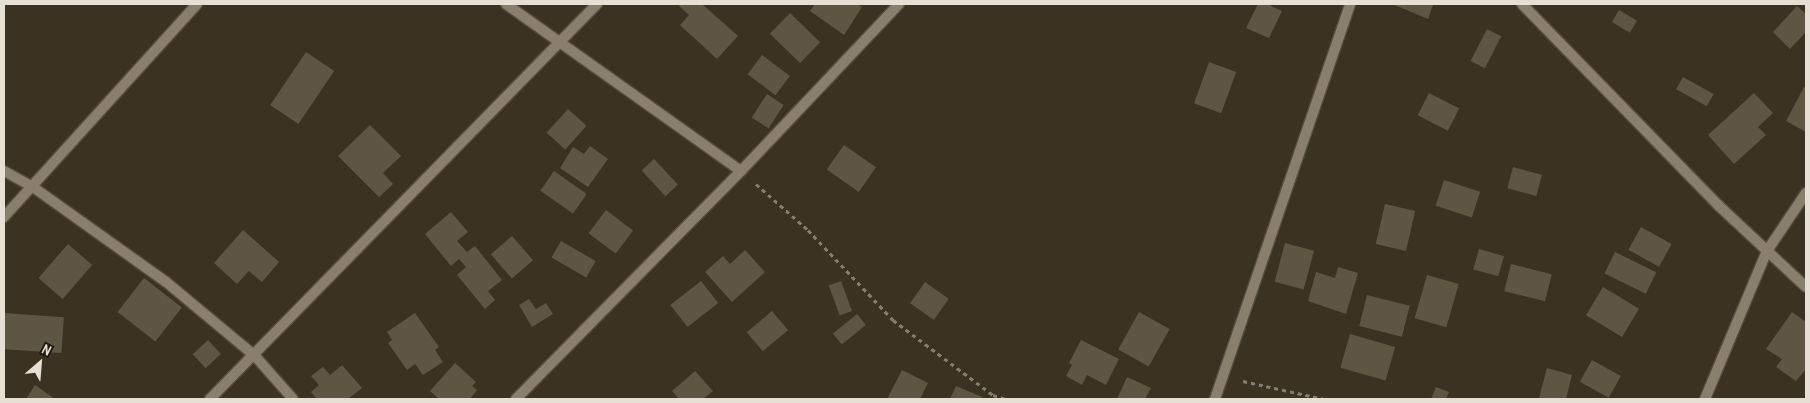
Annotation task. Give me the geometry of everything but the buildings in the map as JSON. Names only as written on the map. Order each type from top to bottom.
[{"type":"street","points":[[4,217],[197,4]]},
{"type":"street","points":[[506,4],[558,44],[741,171]]},
{"type":"street","points":[[210,399],[255,356],[597,4]]},
{"type":"street","points":[[516,399],[741,171],[899,4]]},
{"type":"street","points":[[1215,399],[1350,4]]},
{"type":"street","points":[[1522,4],[1767,251],[1806,287]]},
{"type":"street","points":[[4,171],[33,186],[165,281],[255,356],[293,399]]},
{"type":"street","points":[[1705,399],[1767,251],[1806,194]]},
{"type":"path","points":[[741,171],[808,230],[893,320],[993,395],[1006,399]]},
{"type":"path","points":[[1223,376],[1324,399]]}]
